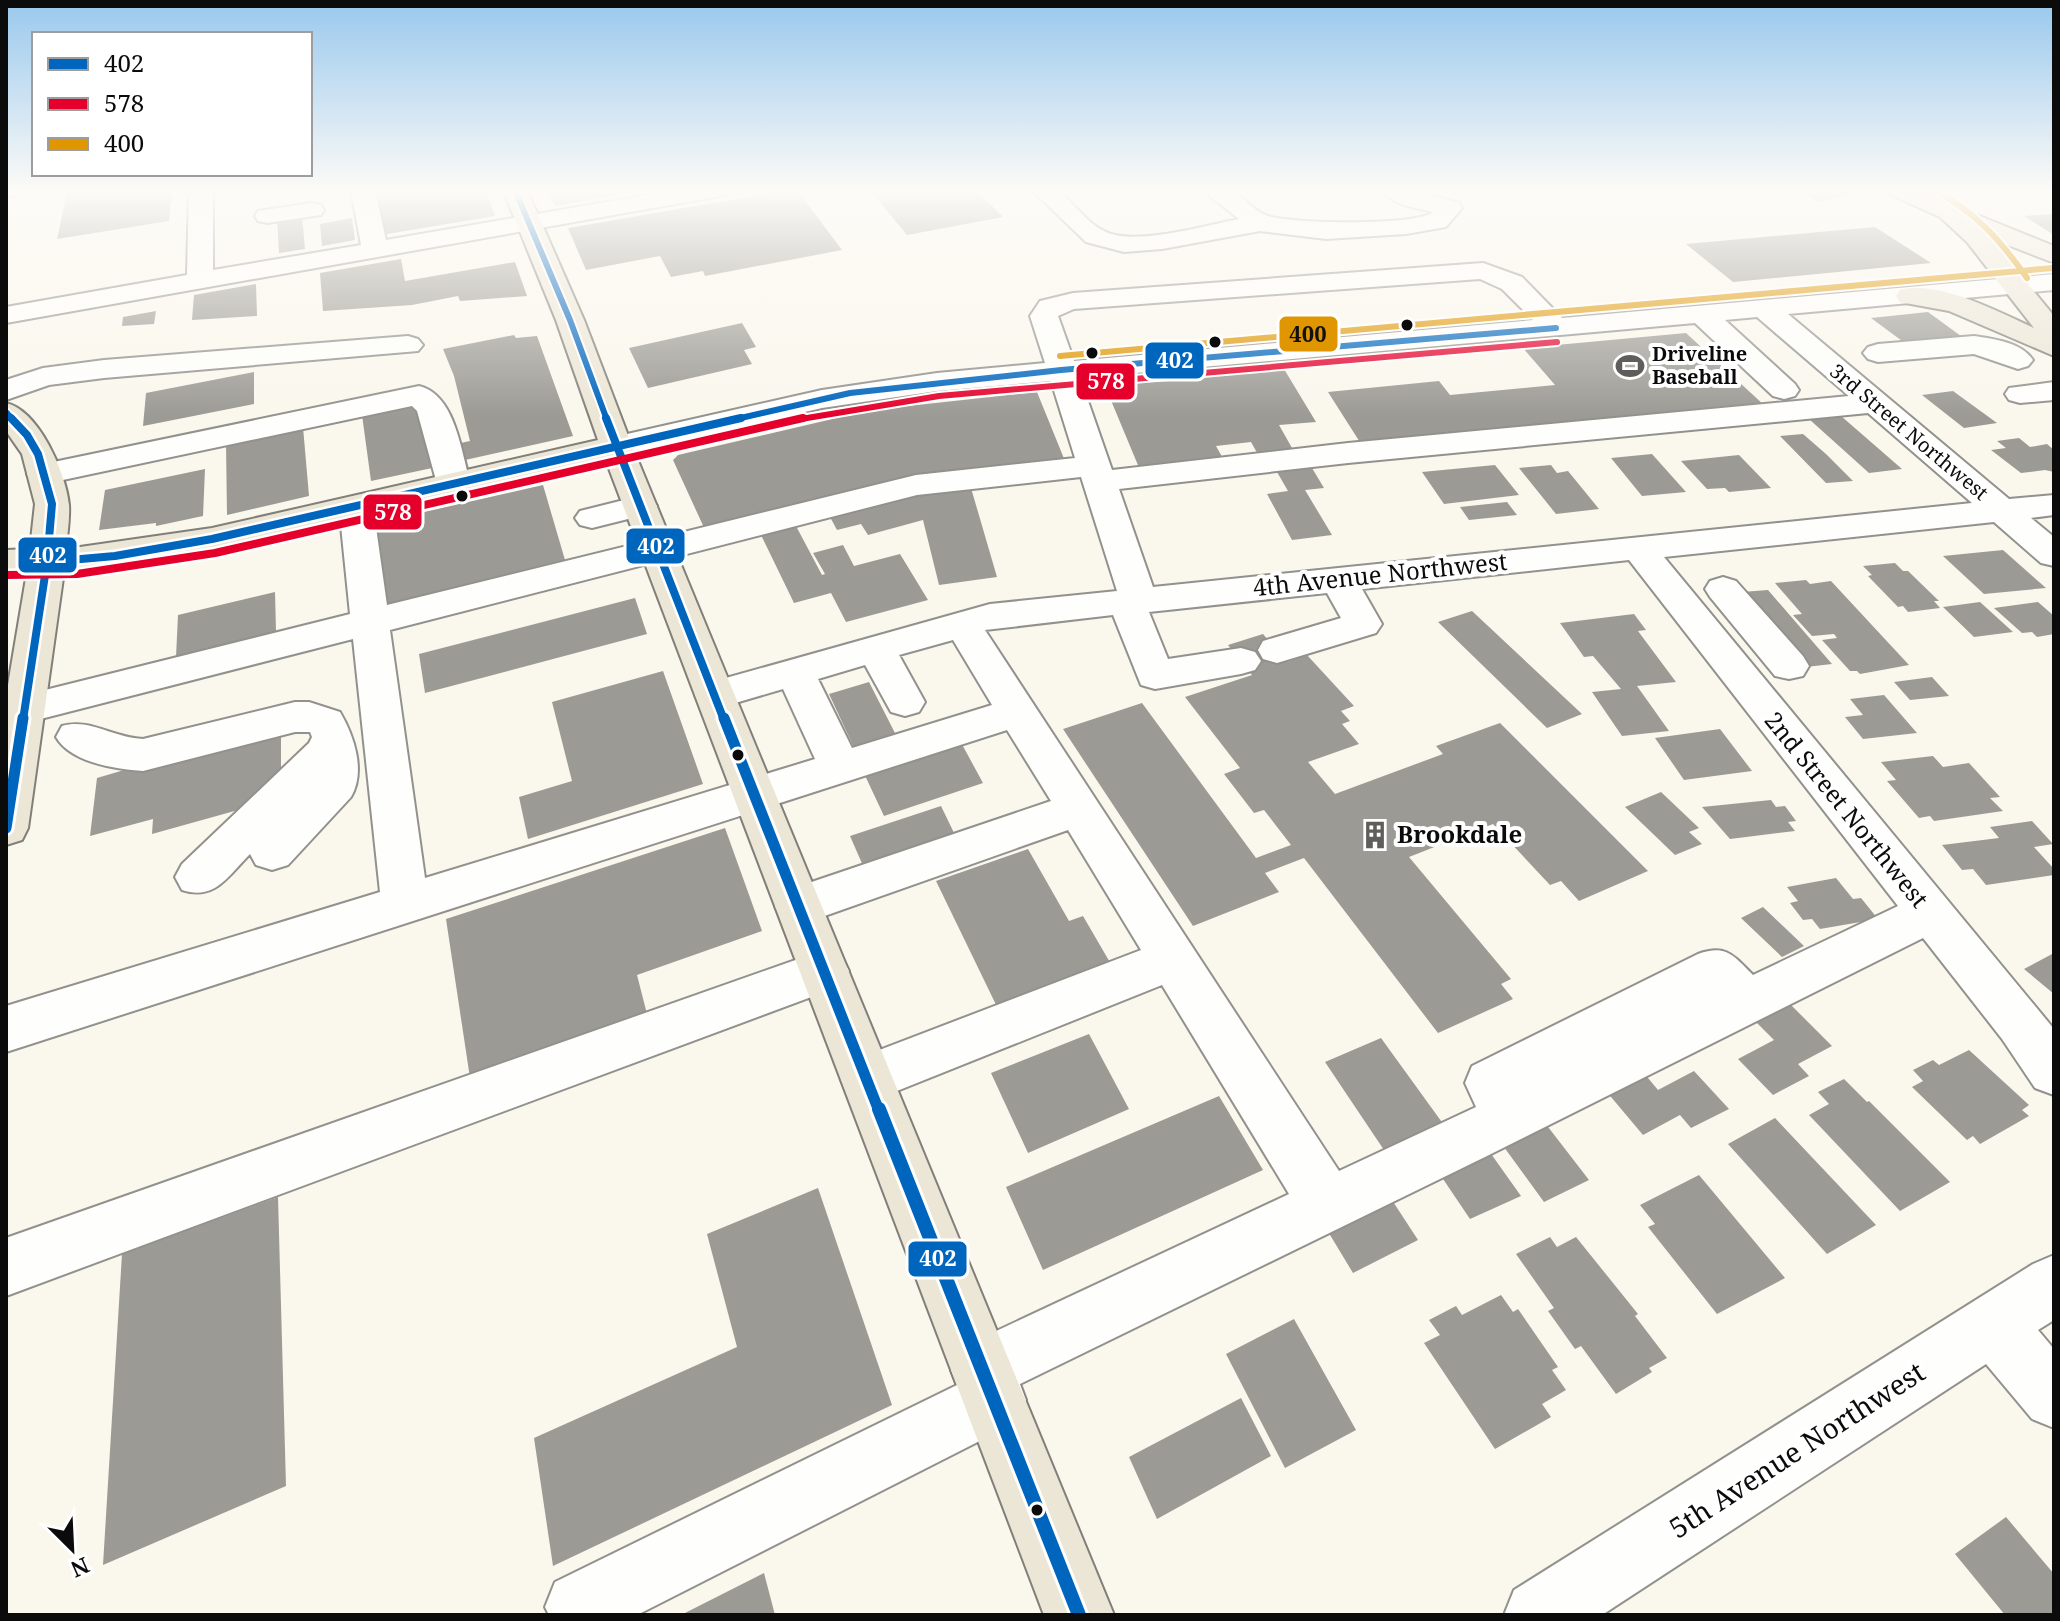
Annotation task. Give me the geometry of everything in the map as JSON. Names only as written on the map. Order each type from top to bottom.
[{"type":"main road","points":[[547,266],[1079,1615]]},
{"type":"main road","points":[[2002,266],[2054,334]]},
{"type":"main road","points":[[1910,296],[1956,304],[2054,347]]},
{"type":"main road","points":[[7,411],[38,454],[52,504],[47,562],[20,693],[7,816]]},
{"type":"main road","points":[[6,561],[47,562],[115,556],[212,539],[616,446]]},
{"type":"street","points":[[200,266],[200,280]]},
{"type":"street","points":[[6,315],[281,266]]},
{"type":"street","points":[[1241,661],[1155,675],[1096,473],[1044,314],[1053,305],[1073,301],[1468,270],[1491,272],[1512,283],[1556,328]]},
{"type":"street","points":[[1324,282],[1367,344]]},
{"type":"street","points":[[616,446],[850,393],[1061,370],[2054,282]]},
{"type":"street","name":"3rd Street Northwest","points":[[1765,309],[2054,555]]},
{"type":"street","points":[[1703,315],[1784,390]]},
{"type":"street","points":[[7,411],[43,377],[104,369],[408,345]]},
{"type":"street","points":[[1830,364],[1974,345],[1994,348],[2018,360]]},
{"type":"street","points":[[2020,394],[2054,391]]},
{"type":"street","points":[[44,474],[419,395],[432,408],[454,484]]},
{"type":"street","points":[[20,693],[370,622],[649,528],[916,485],[1348,453],[1873,403]]},
{"type":"street","name":"4th Avenue Northwest","points":[[715,695],[990,616],[2054,505]]},
{"type":"street","points":[[356,506],[405,904]]},
{"type":"street","points":[[592,518],[649,528]]},
{"type":"street","name":"2nd Street Northwest","points":[[1638,548],[2020,1023],[2054,1071]]},
{"type":"street","points":[[1277,650],[1363,624],[1339,580]]},
{"type":"street","points":[[1723,589],[1789,666]]},
{"type":"street","points":[[962,624],[1328,1205]]},
{"type":"street","points":[[1708,637],[1760,632]]},
{"type":"street","points":[[876,649],[905,702]]},
{"type":"street","points":[[795,672],[840,768]]},
{"type":"street","points":[[6,1029],[1017,712]]},
{"type":"street","points":[[77,737],[118,754],[143,755],[274,721],[309,717],[325,722],[333,737],[336,786],[272,852]]},
{"type":"street","points":[[198,877],[318,760],[333,737]]},
{"type":"street","points":[[799,906],[1078,809]]},
{"type":"street","points":[[580,1607],[988,1385],[1328,1205],[1929,913]]},
{"type":"street","points":[[867,1079],[1173,959]]},
{"type":"street","points":[[6,1267],[824,971]]},
{"type":"street","name":"5th Avenue Northwest","points":[[1539,1615],[2054,1285]]},
{"type":"street","points":[[1992,1324],[2054,1397]]},
{"type":"building","points":[[363,266],[402,266],[405,281],[494,266],[516,266],[527,296],[460,301],[458,296],[412,305],[323,311],[320,273]]},
{"type":"building","points":[[584,266],[609,266],[586,270]]},
{"type":"building","points":[[665,266],[760,266],[705,276],[703,271],[671,277]]},
{"type":"building","points":[[1713,266],[1903,266],[1733,282]]},
{"type":"building","points":[[256,284],[257,316],[192,320],[194,295]]},
{"type":"building","points":[[156,311],[154,324],[122,326],[123,317]]},
{"type":"building","points":[[1928,312],[1976,347],[1917,352],[1871,318]]},
{"type":"building","points":[[742,323],[756,347],[744,350],[752,364],[648,388],[629,348]]},
{"type":"building","name":"Driveline Baseball","points":[[1686,333],[1765,406],[1363,447],[1328,392],[1439,381],[1450,395],[1555,385],[1523,348]]},
{"type":"building","points":[[514,335],[516,338],[537,336],[573,436],[456,462],[451,445],[470,441],[454,376],[443,349]]},
{"type":"building","points":[[1284,369],[1316,422],[1279,425],[1296,455],[1260,458],[1251,442],[1216,446],[1225,462],[1140,470],[1105,386]]},
{"type":"building","points":[[254,372],[254,404],[143,426],[146,393]]},
{"type":"building","points":[[1953,391],[1997,423],[1964,428],[1922,395]]},
{"type":"building","points":[[1037,392],[1065,461],[706,532],[673,460],[678,455],[871,410]]},
{"type":"building","points":[[410,405],[425,409],[437,467],[371,481],[362,415]]},
{"type":"building","points":[[1841,416],[1902,469],[1869,473],[1809,419]]},
{"type":"building","points":[[303,427],[309,496],[227,515],[226,443]]},
{"type":"building","points":[[1803,434],[1853,481],[1826,483],[1780,436]]},
{"type":"building","points":[[2019,438],[2030,447],[2047,444],[2054,450],[2054,472],[2021,473],[1991,450],[2006,448],[1997,441]]},
{"type":"building","points":[[1652,454],[1686,492],[1642,496],[1611,458]]},
{"type":"building","points":[[1739,455],[1771,488],[1729,492],[1725,488],[1707,489],[1681,461]]},
{"type":"building","points":[[1495,465],[1519,495],[1444,504],[1422,472]]},
{"type":"building","points":[[1551,465],[1557,473],[1568,471],[1599,509],[1556,514],[1519,468]]},
{"type":"building","points":[[1312,468],[1324,488],[1305,490],[1332,535],[1292,540],[1267,494],[1288,491],[1277,472]]},
{"type":"building","points":[[205,469],[203,516],[156,526],[156,523],[99,530],[105,490]]},
{"type":"building","points":[[543,485],[565,560],[377,607],[367,525]]},
{"type":"building","points":[[971,488],[997,577],[939,585],[923,520],[868,535],[861,524],[837,530],[830,517],[921,494]]},
{"type":"building","points":[[1507,502],[1517,515],[1469,520],[1460,507]]},
{"type":"building","points":[[796,526],[822,575],[825,574],[813,553],[843,545],[854,566],[900,554],[928,600],[846,622],[831,593],[794,603],[761,535]]},
{"type":"building","points":[[2003,550],[2046,588],[1984,594],[1943,556]]},
{"type":"building","points":[[1895,563],[1903,571],[1908,571],[1939,601],[1934,601],[1940,608],[1908,612],[1903,606],[1898,607],[1868,576],[1872,575],[1863,566]]},
{"type":"building","points":[[1806,580],[1810,584],[1831,581],[1909,665],[1860,674],[1850,671],[1822,640],[1837,638],[1834,634],[1812,636],[1793,615],[1802,614],[1775,583]]},
{"type":"building","points":[[1768,590],[1832,664],[1806,667],[1742,592]]},
{"type":"building","points":[[275,592],[276,632],[176,657],[178,615]]},
{"type":"building","points":[[635,598],[647,634],[425,693],[419,654]]},
{"type":"building","points":[[1980,602],[2013,632],[1974,637],[1943,607]]},
{"type":"building","points":[[2038,602],[2054,616],[2054,634],[2037,637],[2032,632],[2022,633],[1994,608]]},
{"type":"building","points":[[1472,611],[1582,714],[1547,728],[1438,622]]},
{"type":"building","points":[[1634,614],[1646,630],[1638,631],[1676,682],[1637,686],[1669,731],[1622,736],[1592,692],[1621,689],[1593,656],[1584,657],[1560,623]]},
{"type":"building","name":"Brookdale","points":[[1263,634],[1287,662],[1307,655],[1354,706],[1341,711],[1350,721],[1342,724],[1359,744],[1308,762],[1335,794],[1443,754],[1436,746],[1500,723],[1648,871],[1579,901],[1561,881],[1550,885],[1493,824],[1409,857],[1511,979],[1501,984],[1513,999],[1438,1033],[1304,858],[1265,873],[1279,892],[1193,926],[1063,729],[1142,703],[1256,858],[1291,845],[1264,810],[1254,813],[1224,774],[1240,768],[1185,697],[1252,675],[1228,645]]},
{"type":"building","points":[[663,671],[703,784],[528,839],[519,797],[572,781],[552,702]]},
{"type":"building","points":[[1932,677],[1949,696],[1910,700],[1894,682]]},
{"type":"building","points":[[869,682],[897,737],[855,750],[829,694]]},
{"type":"building","points":[[1884,695],[1917,733],[1863,739],[1845,717],[1863,715],[1850,699]]},
{"type":"building","points":[[281,724],[281,784],[263,803],[152,834],[153,819],[90,836],[97,778]]},
{"type":"building","points":[[1720,729],[1752,771],[1684,780],[1655,738]]},
{"type":"building","points":[[958,737],[983,783],[884,816],[861,767]]},
{"type":"building","points":[[1933,756],[1943,767],[1969,763],[2000,797],[1990,798],[2003,811],[1934,821],[1930,816],[1919,818],[1887,781],[1896,780],[1881,762]]},
{"type":"building","points":[[1661,792],[1699,828],[1689,832],[1702,844],[1675,855],[1625,807]]},
{"type":"building","points":[[1771,800],[1776,807],[1785,806],[1796,821],[1788,822],[1795,831],[1730,839],[1702,807]]},
{"type":"building","points":[[941,806],[956,837],[864,868],[850,836]]},
{"type":"building","points":[[2032,821],[2053,844],[2034,847],[2054,869],[2054,875],[1986,885],[1973,869],[1962,870],[1942,845],[1999,838],[1990,827]]},
{"type":"building","points":[[725,828],[762,931],[637,975],[647,1014],[470,1078],[446,919]]},
{"type":"building","points":[[1028,849],[1069,921],[1083,916],[1115,971],[1001,1015],[936,881]]},
{"type":"building","points":[[1836,878],[1853,899],[1861,898],[1878,919],[1820,929],[1812,919],[1803,920],[1790,903],[1798,901],[1787,887]]},
{"type":"building","points":[[1763,907],[1804,946],[1782,957],[1741,918]]},
{"type":"building","points":[[2054,953],[2054,994],[2024,969]]},
{"type":"building","points":[[1787,1001],[1832,1046],[1798,1064],[1809,1076],[1773,1095],[1738,1059],[1774,1040],[1753,1019]]},
{"type":"building","points":[[1089,1034],[1129,1109],[1028,1153],[991,1073]]},
{"type":"building","points":[[1381,1038],[1449,1132],[1390,1159],[1325,1062]]},
{"type":"building","points":[[1969,1050],[2029,1105],[2022,1110],[2029,1116],[1980,1144],[1973,1136],[1967,1140],[1912,1087],[1923,1081],[1913,1070],[1933,1060],[1939,1065]]},
{"type":"building","points":[[1694,1071],[1729,1109],[1691,1128],[1680,1115],[1643,1135],[1606,1091],[1643,1072],[1658,1090]]},
{"type":"building","points":[[1844,1079],[1950,1182],[1900,1211],[1809,1115],[1829,1104],[1818,1092]]},
{"type":"building","points":[[1219,1096],[1263,1170],[1043,1270],[1006,1187]]},
{"type":"building","points":[[1775,1118],[1876,1225],[1827,1254],[1728,1144]]},
{"type":"building","points":[[1545,1123],[1589,1180],[1544,1202],[1501,1143]]},
{"type":"building","points":[[1489,1151],[1521,1196],[1470,1219],[1439,1173]]},
{"type":"building","points":[[1699,1175],[1785,1278],[1717,1314],[1648,1227],[1655,1224],[1640,1205]]},
{"type":"building","points":[[818,1188],[892,1405],[553,1566],[534,1438],[737,1347],[707,1234]]},
{"type":"building","points":[[1388,1194],[1418,1240],[1353,1273],[1324,1225]]},
{"type":"building","points":[[278,1197],[286,1486],[103,1565],[122,1254]]},
{"type":"building","points":[[1550,1237],[1557,1247],[1576,1237],[1638,1314],[1635,1316],[1667,1358],[1649,1368],[1652,1372],[1616,1394],[1581,1346],[1575,1349],[1548,1311],[1554,1308],[1516,1254]]},
{"type":"building","points":[[1501,1295],[1513,1312],[1518,1309],[1558,1367],[1552,1370],[1566,1390],[1542,1404],[1551,1417],[1495,1449],[1424,1343],[1440,1335],[1429,1320],[1456,1306],[1462,1315]]},
{"type":"building","points":[[1294,1319],[1356,1430],[1285,1468],[1226,1354]]},
{"type":"building","points":[[1241,1398],[1271,1456],[1157,1519],[1129,1457]]},
{"type":"building","points":[[2006,1517],[2054,1574],[2054,1615],[2005,1615],[1955,1554]]},
{"type":"building","points":[[764,1573],[775,1615],[681,1615]]},
{"type":"transit line","name":"402","points":[[547,266],[1079,1615]]},
{"type":"transit line","name":"400","points":[[2018,266],[2027,278]]},
{"type":"transit line","name":"400","points":[[1060,356],[2053,268]]},
{"type":"transit line","name":"402","points":[[47,562],[115,556],[212,539],[850,393],[1061,370],[1556,328]]},
{"type":"transit line","name":"578","points":[[6,575],[77,574],[215,553],[825,413],[939,396],[1557,342]]},
{"type":"transit line","name":"402","points":[[6,412],[27,435],[38,454],[52,504],[47,562],[6,828]]},
{"type":"place","name":"Driveline Baseball","points":[[1630,366]]},
{"type":"place","name":"Brookdale","points":[[1375,835]]}]
